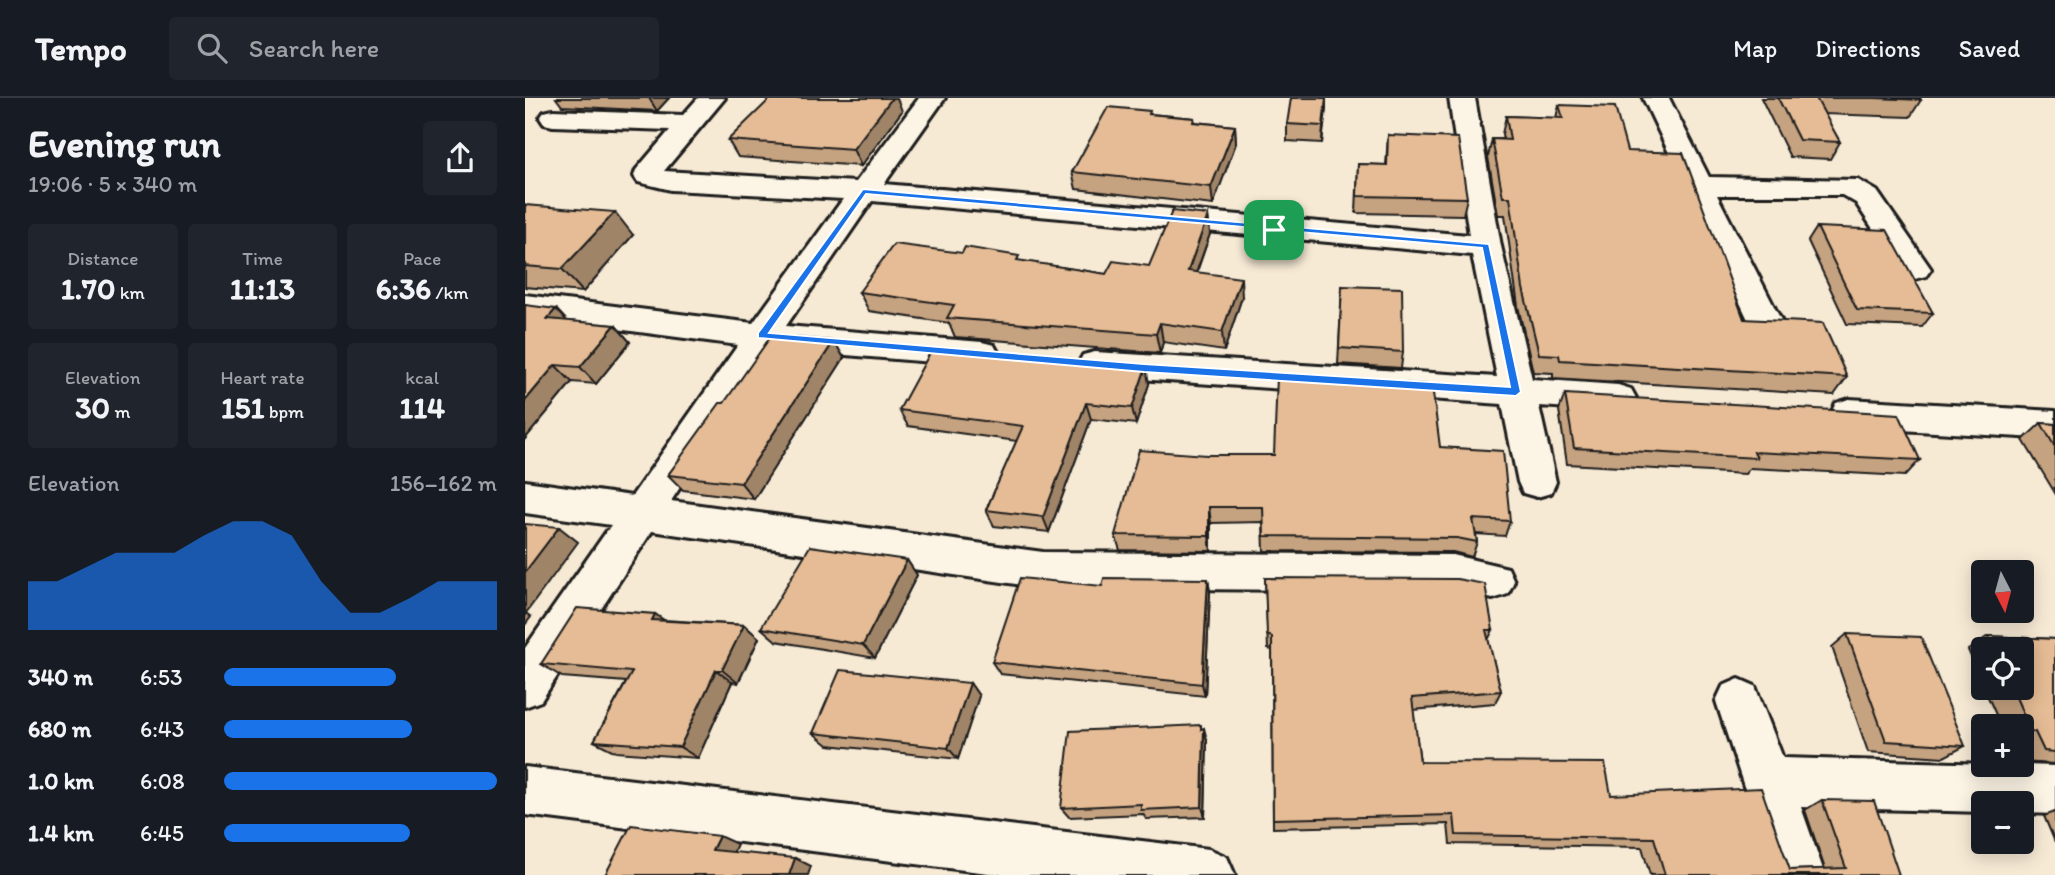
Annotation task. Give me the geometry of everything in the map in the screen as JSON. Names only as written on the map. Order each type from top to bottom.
[{"type":"street","points":[[712,98],[650,170],[648,176],[671,181],[863,191],[1486,246]]},
{"type":"street","points":[[525,686],[762,336],[932,98]]},
{"type":"street","points":[[1462,98],[1486,246],[1537,482]]},
{"type":"street","points":[[1656,98],[1764,320]]},
{"type":"street","points":[[553,118],[690,123]]},
{"type":"street","points":[[1699,186],[1848,186],[1867,197],[1915,269]]},
{"type":"street","points":[[525,306],[762,336],[1008,356]]},
{"type":"street","points":[[1062,361],[1649,400]]},
{"type":"street","points":[[1819,411],[2055,425]]},
{"type":"street","points":[[525,497],[1042,570],[1453,573],[1493,580]]},
{"type":"street","points":[[1739,701],[1799,875]]},
{"type":"street","points":[[1768,782],[2055,790]]},
{"type":"street","points":[[525,791],[1209,875]]},
{"type":"building","points":[[771,98],[892,98],[853,149],[728,140]]},
{"type":"building","points":[[1291,98],[1326,98],[1323,126],[1287,124]]},
{"type":"building","points":[[1778,98],[1816,98],[1840,142],[1799,140]]},
{"type":"building","points":[[1875,98],[1920,98],[1921,100]]},
{"type":"building","points":[[1559,105],[1615,107],[1627,151],[1683,153],[1744,319],[1823,323],[1847,377],[1560,360],[1559,355],[1539,354],[1523,288],[1510,197],[1503,197],[1492,139],[1510,140],[1506,116],[1563,118]]},
{"type":"building","points":[[1108,107],[1194,118],[1193,122],[1235,126],[1211,187],[1072,172]]},
{"type":"building","points":[[1388,135],[1458,138],[1467,198],[1357,196],[1358,164],[1387,165]]},
{"type":"building","points":[[525,205],[615,212],[562,269],[525,266]]},
{"type":"building","points":[[1172,211],[1208,215],[1188,271],[1241,278],[1222,332],[1160,323],[1156,334],[947,318],[954,305],[859,292],[894,244],[962,253],[965,247],[1019,256],[1017,260],[1106,274],[1113,261],[1149,266]]},
{"type":"building","points":[[1817,227],[1887,230],[1933,313],[1857,310]]},
{"type":"building","points":[[1342,286],[1402,288],[1403,352],[1339,348]]},
{"type":"building","points":[[525,305],[556,309],[547,319],[615,325],[580,367],[555,365],[525,401]]},
{"type":"building","points":[[771,336],[834,341],[741,483],[668,475],[720,403],[724,403]]},
{"type":"building","points":[[932,349],[1146,367],[1132,408],[1086,403],[1043,517],[986,510],[1023,426],[899,410]]},
{"type":"building","points":[[1277,376],[1432,385],[1440,447],[1503,451],[1510,521],[1473,519],[1477,542],[1457,538],[1264,536],[1263,507],[1209,507],[1209,536],[1115,535],[1139,450],[1207,455],[1274,455]]},
{"type":"building","points":[[1565,394],[1899,414],[1920,460],[1754,452],[1757,458],[1574,448]]},
{"type":"building","points":[[2041,423],[2055,424],[2055,447]]},
{"type":"building","points":[[525,524],[559,527],[525,572]]},
{"type":"building","points":[[810,546],[907,560],[863,645],[761,628]]},
{"type":"building","points":[[1020,578],[1102,586],[1104,578],[1208,579],[1202,684],[992,662]]},
{"type":"building","points":[[1265,578],[1457,579],[1485,584],[1493,630],[1486,630],[1501,691],[1412,698],[1420,762],[1605,763],[1611,795],[1761,788],[1790,870],[1846,868],[1822,800],[1874,801],[1899,875],[1665,875],[1654,838],[1456,835],[1454,815],[1273,819],[1272,637],[1267,635]]},
{"type":"building","points":[[577,608],[655,614],[652,620],[744,625],[722,670],[716,670],[680,747],[594,741],[632,672],[541,664]]},
{"type":"building","points":[[1847,634],[1921,637],[1965,746],[1886,741]]},
{"type":"building","points":[[2034,638],[2055,639],[2055,752],[2044,751],[2034,732],[2034,714],[2023,714],[2017,700],[2034,700]]},
{"type":"building","points":[[840,670],[970,683],[948,748],[813,733]]},
{"type":"building","points":[[1201,725],[1201,729],[1204,728],[1202,807],[1141,810],[1141,804],[1061,808],[1070,731]]},
{"type":"building","points":[[631,825],[719,836],[712,850],[795,858],[789,875],[605,875]]},
{"type":"route","points":[[863,191],[1274,230],[1486,246],[1516,392],[1144,368],[762,336],[863,191]]}]
